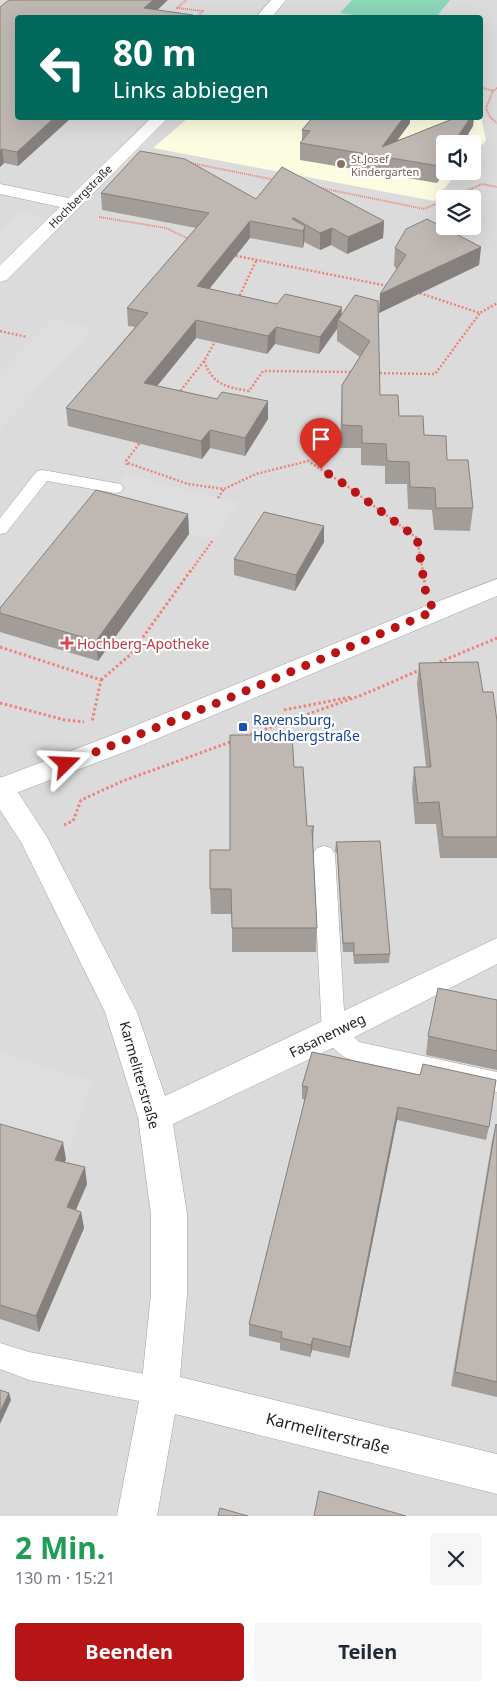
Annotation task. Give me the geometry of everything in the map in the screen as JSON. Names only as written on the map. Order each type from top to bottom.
[{"type":"street","points":[[265,15],[279,0]]},
{"type":"street","name":"Hochbergstraße","points":[[0,276],[158,120]]},
{"type":"street","points":[[0,189],[69,207]]},
{"type":"street","points":[[0,788],[116,744],[434,611],[497,587]]},
{"type":"street","name":"Karmeliterstraße","points":[[0,788],[33,837],[121,1012],[155,1118],[169,1214],[169,1294],[160,1391],[138,1516]]},
{"type":"street","name":"Fasanenweg","points":[[155,1118],[334,1032],[497,950]]},
{"type":"street","name":"Karmeliterstraße","points":[[160,1391],[497,1474]]},
{"type":"lane","points":[[0,529],[43,475],[112,487]]},
{"type":"lane","points":[[324,854],[334,1032],[352,1050],[497,1082]]},
{"type":"lane","points":[[0,1356],[29,1366],[160,1391]]},
{"type":"path","points":[[186,0],[177,8],[203,11],[199,15]]},
{"type":"path","points":[[483,88],[493,91]]},
{"type":"path","points":[[497,88],[493,91],[486,108],[490,117],[497,123]]},
{"type":"path","points":[[184,162],[280,180]]},
{"type":"path","points":[[468,190],[482,184],[497,187]]},
{"type":"path","points":[[319,188],[424,209],[436,204]]},
{"type":"path","points":[[69,207],[166,228],[193,241]]},
{"type":"path","points":[[228,254],[394,287]]},
{"type":"path","points":[[234,306],[256,261]]},
{"type":"path","points":[[412,291],[480,313]]},
{"type":"path","points":[[368,372],[435,374],[480,313],[497,303]]},
{"type":"path","points":[[0,331],[27,337]]},
{"type":"path","points":[[174,400],[204,361],[217,337]]},
{"type":"path","points":[[204,361],[208,375],[225,387],[249,391],[263,371],[359,372]]},
{"type":"path","points":[[112,487],[128,463],[126,461],[144,438]]},
{"type":"path","points":[[218,498],[224,489],[256,474],[308,461],[347,486],[417,538],[426,594],[434,611]]},
{"type":"path","points":[[128,463],[188,484],[224,489]]},
{"type":"path","points":[[0,702],[65,720],[92,723],[101,680],[131,654],[213,540]]},
{"type":"path","points":[[434,664],[497,638]]},
{"type":"path","points":[[0,647],[101,680]]},
{"type":"path","points":[[33,837],[73,821],[80,800],[123,781],[362,695],[425,668]]},
{"type":"shaded area","points":[[0,0],[497,0],[497,1516],[0,1516]]},
{"type":"shaded area","name":"St.Josef Kindergarten","points":[[186,120],[482,120],[486,140],[481,146],[481,135],[436,135],[436,180],[452,180],[443,190],[436,190],[436,199],[434,201],[153,148]]},
{"type":"shaded area","points":[[20,212],[56,219],[0,276],[0,231]]},
{"type":"shaded area","points":[[51,319],[93,328],[0,430],[0,373]]},
{"type":"shaded area","points":[[126,474],[239,503],[213,540],[97,510]]},
{"type":"shaded area","points":[[0,1052],[92,1081],[66,1159],[0,1140]]},
{"type":"green space","points":[[352,0],[450,0],[438,15],[354,15],[340,13]]},
{"type":"building","points":[[9,0],[153,0],[144,8],[193,15],[15,15],[15,120],[52,120],[17,152],[2,149],[0,151],[0,7]]},
{"type":"building","points":[[310,120],[402,120],[382,147],[450,120],[469,120],[459,135],[436,135],[436,166],[300,143],[310,131],[302,130]]},
{"type":"building","points":[[140,151],[185,159],[256,199],[282,167],[384,221],[348,237],[332,228],[320,233],[294,218],[292,219],[305,226],[303,231],[250,221],[197,286],[277,304],[285,294],[342,307],[320,337],[276,327],[268,336],[196,320],[144,383],[217,399],[222,392],[268,401],[245,438],[210,430],[201,441],[66,408],[148,313],[127,308],[209,213],[101,193]]},
{"type":"building","points":[[427,219],[436,224],[436,235],[458,235],[481,247],[380,294],[406,255],[395,248],[406,229]]},
{"type":"building","points":[[355,295],[378,301],[380,395],[398,395],[399,416],[423,416],[424,435],[446,436],[447,460],[468,460],[473,508],[436,508],[435,488],[410,487],[409,462],[387,461],[386,444],[362,443],[362,426],[342,425],[342,385],[370,341],[338,320]]},
{"type":"building","points":[[96,490],[188,514],[96,641],[0,613],[0,608]]},
{"type":"building","points":[[264,512],[324,526],[296,575],[234,559]]},
{"type":"building","points":[[478,662],[483,692],[493,692],[497,721],[497,837],[443,837],[439,802],[418,803],[414,767],[431,767],[419,663]]},
{"type":"building","points":[[230,735],[292,735],[294,767],[303,767],[307,826],[314,826],[312,829],[317,928],[232,928],[231,889],[210,889],[210,850],[230,850]]},
{"type":"building","points":[[380,841],[390,954],[354,955],[354,943],[343,943],[336,842]]},
{"type":"building","points":[[438,988],[497,1000],[497,1051],[428,1036]]},
{"type":"building","points":[[312,1052],[420,1075],[423,1064],[496,1080],[489,1127],[398,1107],[350,1347],[313,1338],[311,1345],[281,1338],[282,1332],[249,1324],[308,1087],[302,1086]]},
{"type":"building","points":[[0,1124],[63,1142],[55,1160],[85,1167],[67,1207],[81,1212],[36,1316],[0,1305]]},
{"type":"building","points":[[497,1125],[497,1382],[455,1372]]},
{"type":"building","points":[[0,1390],[9,1393],[0,1412]]},
{"type":"building","points":[[319,1491],[406,1516],[314,1516]]},
{"type":"building","points":[[220,1508],[248,1516],[218,1516]]},
{"type":"place","name":"St.Josef Kindergarten","points":[[341,164]]},
{"type":"place","name":"Hochberg-Apotheke","points":[[67,643]]},
{"type":"place","name":"Ravensburg, Hochbergstraße","points":[[243,727]]},
{"type":"route","points":[[66,764],[222,701],[434,611],[426,594],[417,538],[321,469]]}]
